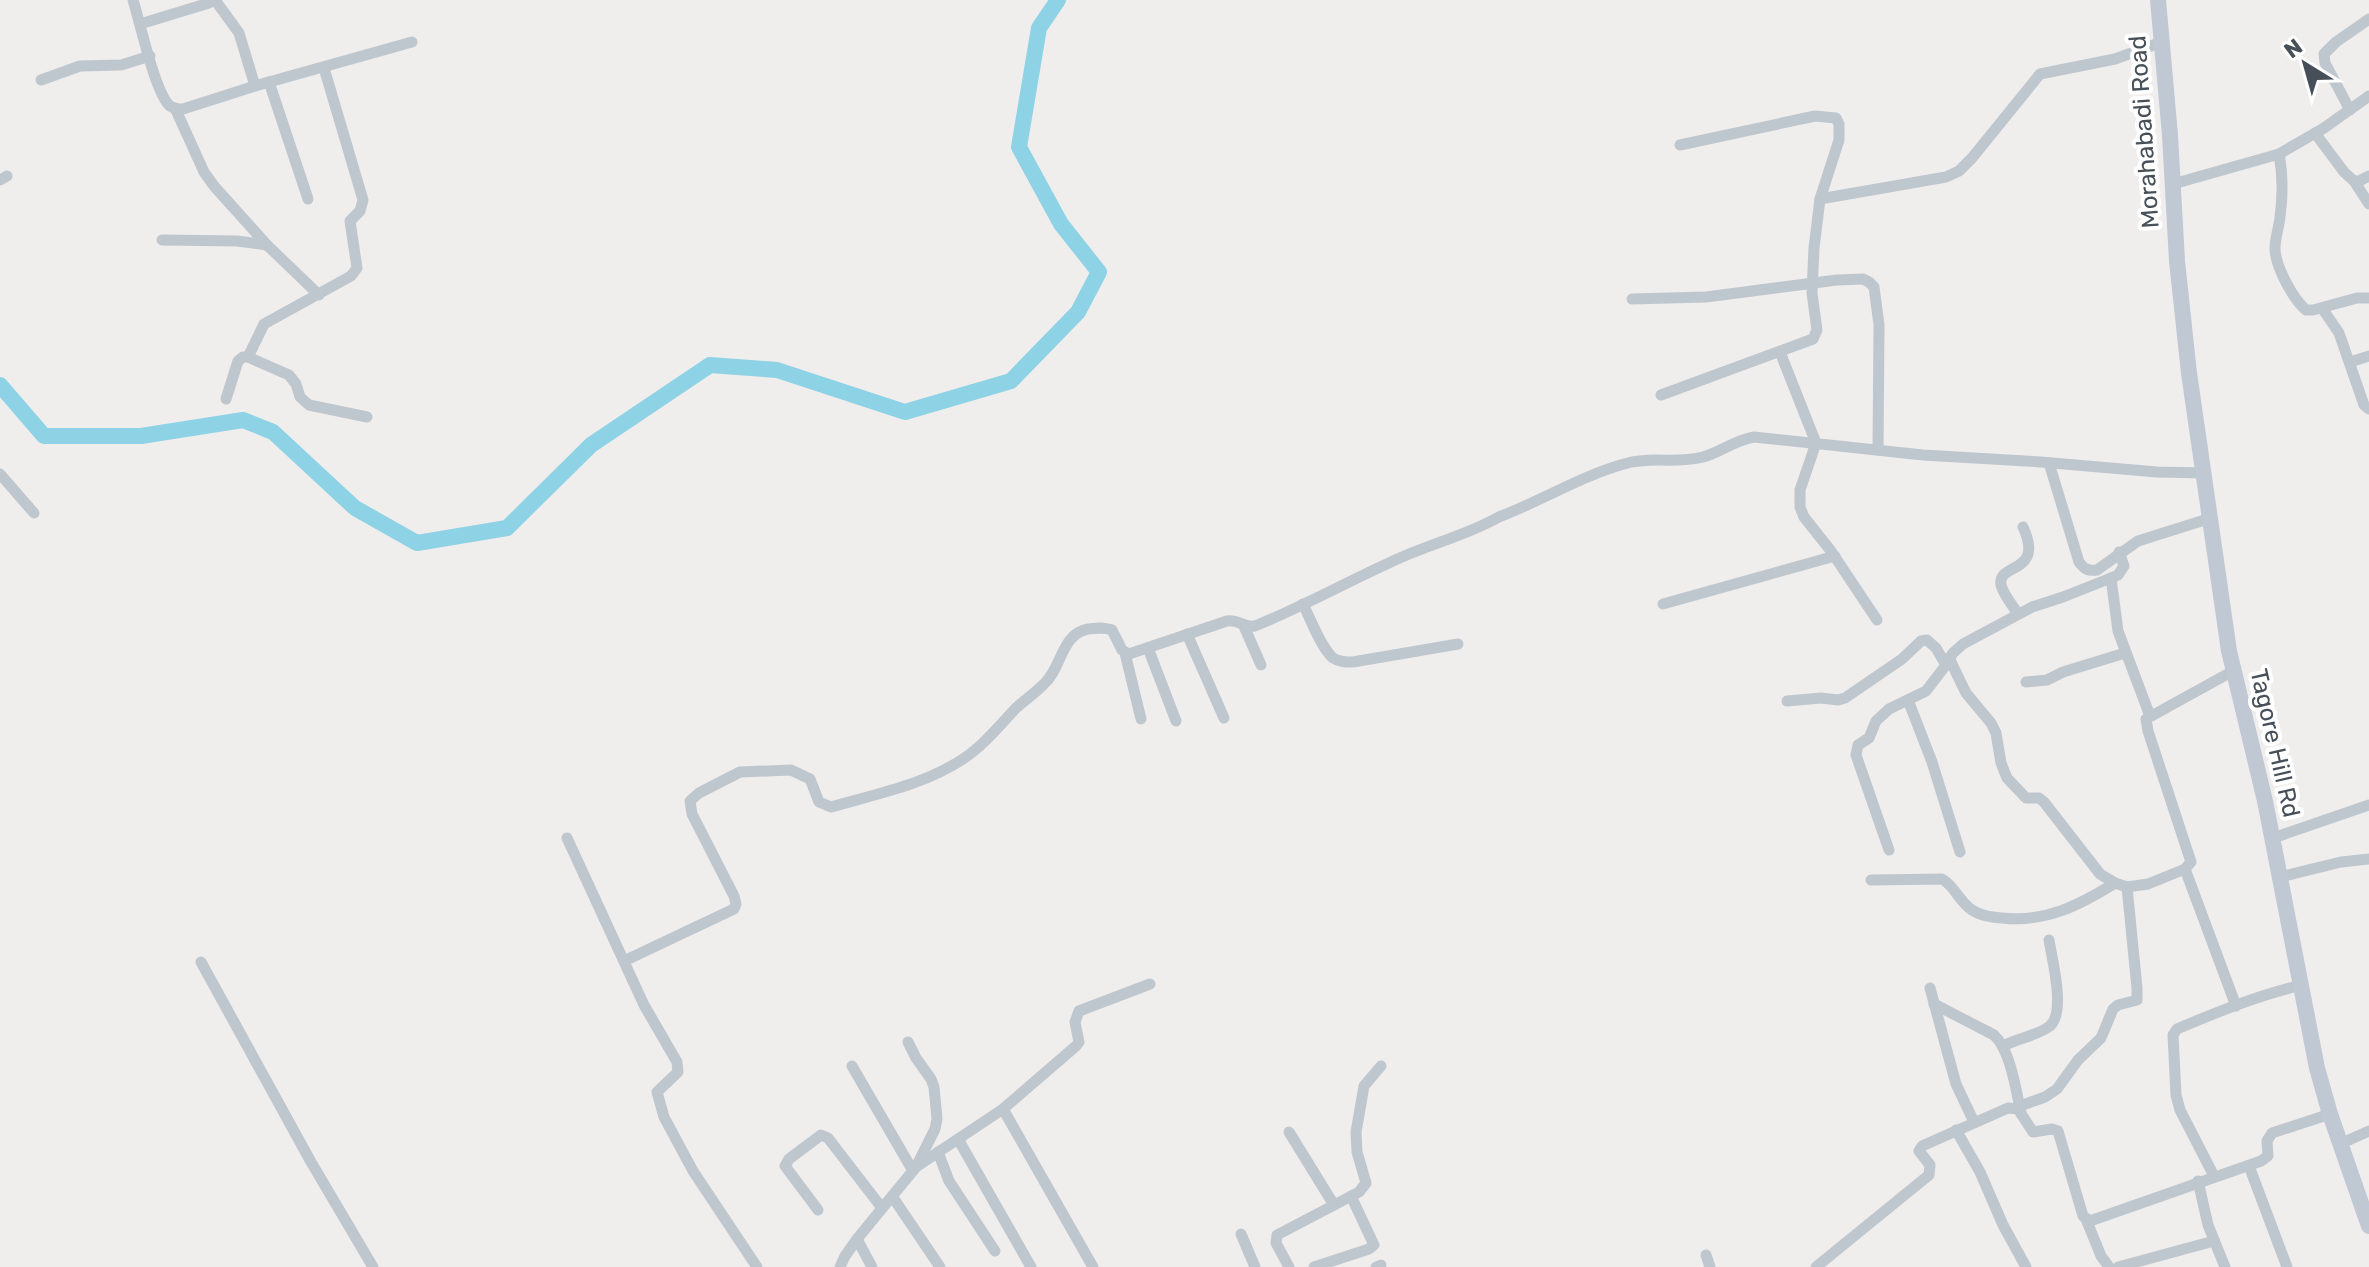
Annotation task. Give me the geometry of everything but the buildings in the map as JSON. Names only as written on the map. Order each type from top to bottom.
[{"type":"main road","name":"Morahabadi Road","points":[[2158,0],[2177,261]]},
{"type":"main road","name":"Tagore Hill Rd","points":[[2177,261],[2189,373],[2233,671],[2273,838],[2311,1045],[2330,1114],[2368,1220]]},
{"type":"street","points":[[133,0],[163,95],[175,108],[204,172],[267,245],[319,295]]},
{"type":"street","points":[[140,24],[213,0],[239,33],[255,86]]},
{"type":"street","points":[[2350,110],[2325,63],[2324,54],[2369,19]]},
{"type":"street","points":[[175,108],[183,109],[412,42]]},
{"type":"street","points":[[1820,199],[1946,177],[1959,171],[1972,158],[2040,74],[2115,59],[2162,42]]},
{"type":"street","points":[[41,80],[80,66],[121,65],[150,56]]},
{"type":"street","points":[[248,357],[264,324],[351,276],[358,264],[350,221],[360,211],[363,200],[324,68]]},
{"type":"street","points":[[269,82],[308,199]]},
{"type":"street","points":[[2173,184],[2279,154],[2369,96]]},
{"type":"street","points":[[1661,395],[1808,343],[1816,334],[1813,281],[1820,199],[1839,140],[1839,124],[1836,118],[1815,116],[1680,145]]},
{"type":"street","points":[[2315,133],[2369,204]]},
{"type":"street","points":[[2279,154],[2283,175],[2275,245],[2277,259],[2301,307],[2306,310],[2322,308],[2357,298],[2369,298]]},
{"type":"street","points":[[2354,181],[2369,176]]},
{"type":"street","points":[[162,240],[237,241],[267,245]]},
{"type":"street","points":[[1632,299],[1706,297],[1813,281],[1863,279],[1874,287],[1880,347],[1878,450]]},
{"type":"street","points":[[2322,308],[2339,333],[2364,405],[2369,409]]},
{"type":"street","points":[[1780,352],[1816,443],[1800,490],[1800,507],[1877,620]]},
{"type":"street","points":[[2350,362],[2369,356]]},
{"type":"street","points":[[226,399],[238,361],[248,357],[289,375],[300,397],[309,405],[367,417]]},
{"type":"street","points":[[1125,653],[1227,621],[1255,626],[1402,557],[1484,526],[1621,464],[1650,459],[1697,459],[1754,437],[1923,455],[2205,473]]},
{"type":"street","points":[[2045,462],[2072,531],[2079,562],[2090,571],[2097,570],[2119,552],[2146,538],[2211,518]]},
{"type":"street","points":[[0,474],[34,513]]},
{"type":"street","points":[[2018,614],[2001,581],[2026,559],[2030,550],[2023,527]]},
{"type":"street","points":[[1889,850],[1856,750],[1869,738],[1876,721],[1882,714],[1926,691],[1963,644],[2018,614],[2118,575],[2124,566],[2119,552]]},
{"type":"street","points":[[1663,604],[1835,556]]},
{"type":"street","points":[[2111,578],[2115,621],[2150,716]]},
{"type":"street","points":[[1303,604],[1328,652],[1342,662],[1458,644]]},
{"type":"street","points":[[1243,624],[1261,665]]},
{"type":"street","points":[[624,961],[734,909],[734,896],[692,814],[690,801],[699,793],[740,772],[791,770],[810,779],[819,802],[831,807],[929,778],[965,758],[985,742],[1049,679],[1068,643],[1078,633],[1091,629],[1108,628],[1116,634],[1125,653],[1141,719]]},
{"type":"street","points":[[1187,634],[1224,718]]},
{"type":"street","points":[[1787,701],[1845,698],[1902,659],[1921,641],[1927,640],[1948,661],[1966,693],[1991,723],[2007,778],[2026,798],[2039,798],[2044,802],[2100,874],[2127,887],[2148,884],[2185,869],[2191,862],[2146,719],[2233,671]]},
{"type":"street","points":[[1148,648],[1176,721]]},
{"type":"street","points":[[2026,682],[2047,680],[2125,653]]},
{"type":"street","points":[[1908,700],[1932,762],[1960,852]]},
{"type":"street","points":[[2273,838],[2369,805]]},
{"type":"street","points":[[567,838],[644,1005],[679,1068],[657,1092],[664,1117],[693,1171],[757,1267]]},
{"type":"street","points":[[2280,877],[2341,862],[2369,859]]},
{"type":"street","points":[[2185,869],[2236,1006]]},
{"type":"street","points":[[1871,880],[1942,879],[1974,912],[2009,919],[2040,917],[2066,910],[2115,883]]},
{"type":"street","points":[[1816,1267],[1929,1175],[1930,1165],[1919,1151],[1922,1146],[2008,1108],[2021,1110],[2057,1089],[2078,1060],[2101,1038],[2113,1009],[2137,1000],[2127,887]]},
{"type":"street","points":[[2003,1046],[2042,1030],[2056,1018],[2049,940]]},
{"type":"street","points":[[201,962],[311,1162],[373,1267]]},
{"type":"street","points":[[840,1267],[857,1239],[915,1169],[1003,1109],[1076,1046],[1079,1042],[1075,1022],[1079,1011],[1150,984]]},
{"type":"street","points":[[2214,1176],[2180,1110],[2176,1095],[2173,1035],[2177,1029],[2265,994],[2302,985]]},
{"type":"street","points":[[1930,988],[1956,1084],[1974,1122]]},
{"type":"street","points":[[1934,1004],[1994,1035],[2003,1046],[2021,1110],[2033,1132],[2055,1129],[2060,1135],[2094,1242],[2108,1266],[2214,1241]]},
{"type":"street","points":[[908,1042],[931,1079],[936,1107],[935,1129],[915,1169]]},
{"type":"street","points":[[852,1066],[915,1169]]},
{"type":"street","points":[[1289,1267],[1276,1243],[1277,1235],[1364,1188],[1366,1183],[1355,1142],[1364,1086],[1381,1066]]},
{"type":"street","points":[[1003,1109],[1093,1267]]},
{"type":"street","points":[[2086,1219],[2100,1219],[2198,1181],[2249,1166],[2268,1156],[2267,1141],[2272,1133],[2330,1114]]},
{"type":"street","points":[[1956,1130],[1976,1163],[2003,1225],[2026,1267]]},
{"type":"street","points":[[2340,1144],[2369,1131]]},
{"type":"street","points":[[1289,1132],[1334,1205]]},
{"type":"street","points":[[818,1210],[785,1166],[789,1159],[821,1135],[828,1138],[882,1208]]},
{"type":"street","points":[[958,1139],[1031,1267]]},
{"type":"street","points":[[938,1152],[949,1181],[995,1251]]},
{"type":"street","points":[[2249,1166],[2287,1267]]},
{"type":"street","points":[[2198,1181],[2205,1215],[2225,1267]]},
{"type":"street","points":[[892,1196],[940,1267]]},
{"type":"street","points":[[1314,1267],[1374,1245],[1351,1196]]},
{"type":"street","points":[[1241,1234],[1255,1267]]},
{"type":"street","points":[[857,1239],[872,1267]]},
{"type":"waterway","points":[[0,385],[44,436],[141,436],[243,420],[273,432],[355,508],[417,543],[507,528],[591,445],[710,365],[777,370],[905,412],[1011,381],[1078,312],[1099,272],[1061,224],[1019,147],[1039,28],[1058,0]]}]
